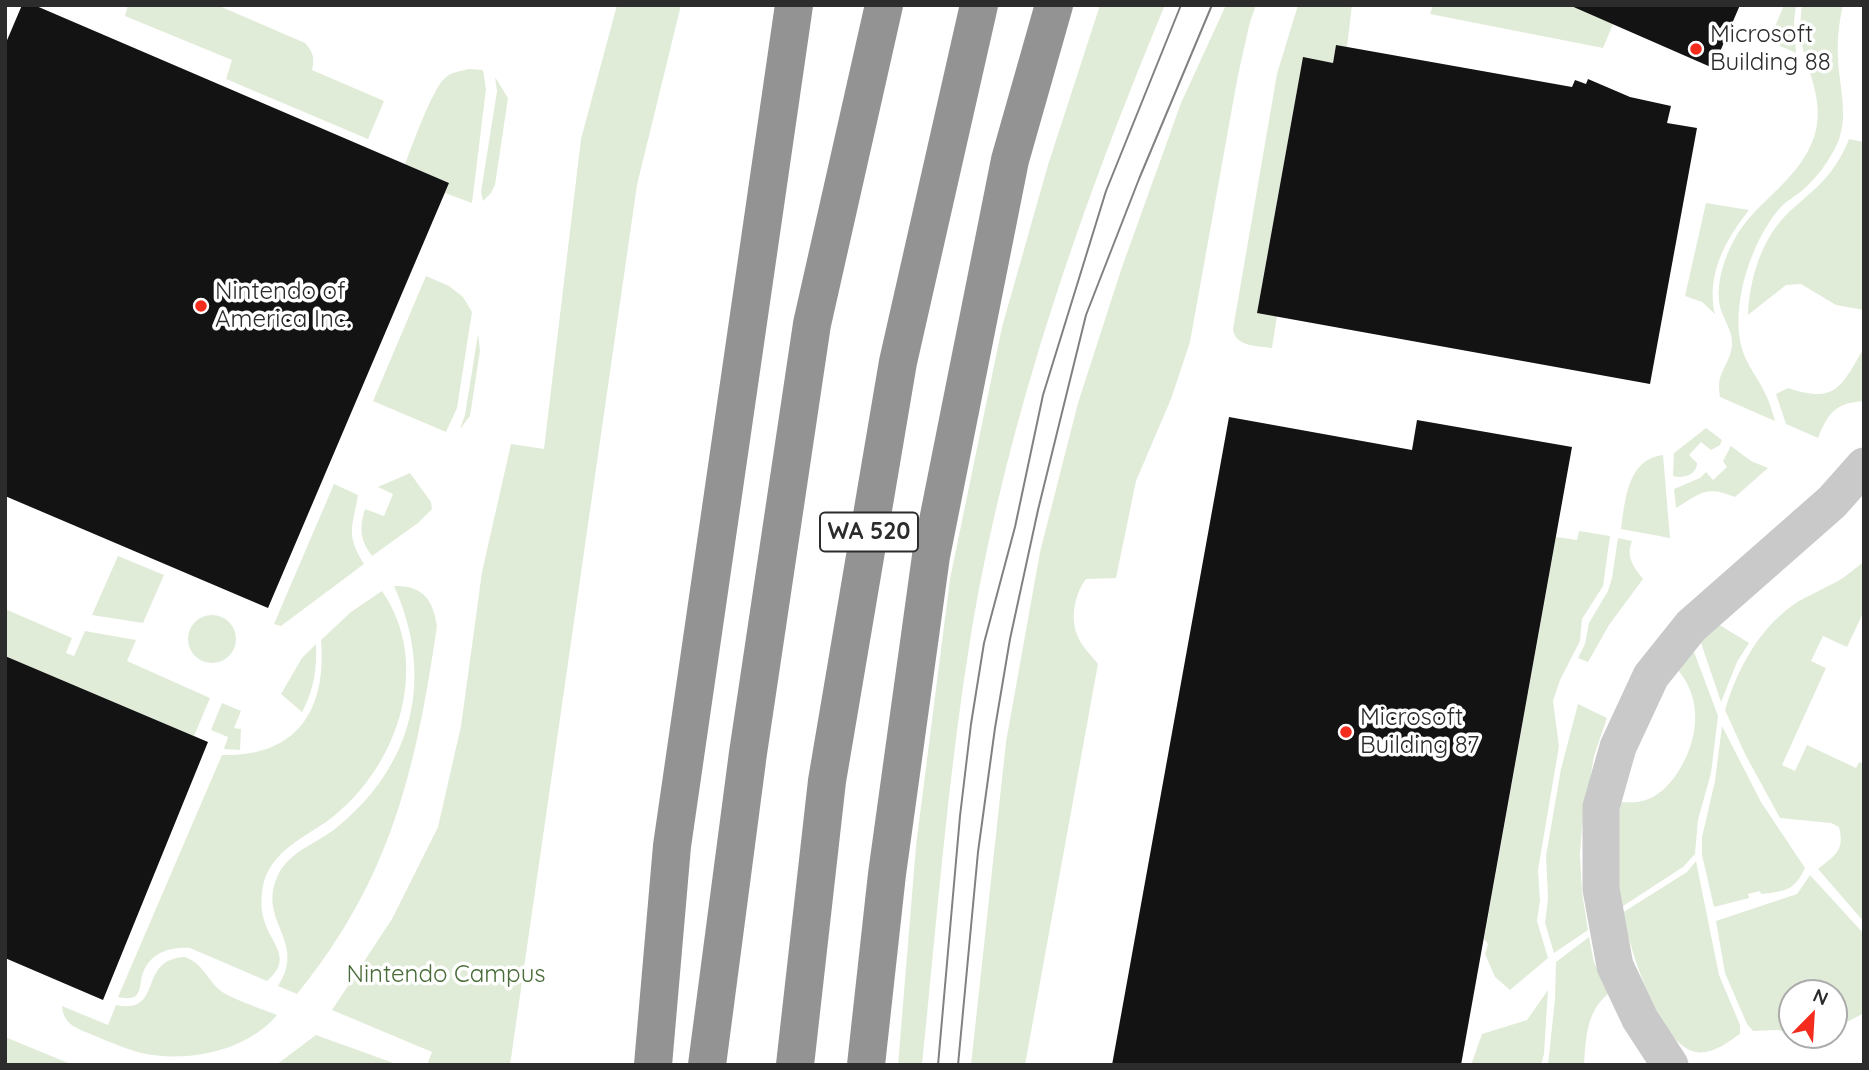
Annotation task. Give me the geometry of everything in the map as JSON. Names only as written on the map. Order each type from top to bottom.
[{"type":"highway","points":[[653,1065],[672,846],[794,5]]},
{"type":"highway","points":[[753,296],[821,5]]},
{"type":"highway","name":"WA 520","points":[[707,1065],[748,753],[811,324],[884,5]]},
{"type":"highway","name":"WA 520","points":[[795,1065],[827,781],[898,362],[979,5]]},
{"type":"highway","points":[[866,1065],[887,874],[930,556],[1010,160],[1054,5]]},
{"type":"highway","points":[[1010,160],[1071,5]]},
{"type":"street","points":[[1670,1065],[1640,1019],[1615,966],[1601,888],[1601,807],[1618,747],[1651,676],[1691,626],[1832,502],[1864,466]]},
{"type":"green space","points":[[128,5],[217,5],[305,43],[313,55],[312,70],[384,101],[368,139],[226,79],[232,60],[125,16]]},
{"type":"green space","name":"Nintendo Campus","points":[[617,5],[681,5],[637,185],[510,1065],[427,1065],[432,1052],[332,1010],[392,919],[438,827],[461,726],[482,572],[511,444],[544,449],[581,139]]},
{"type":"green space","points":[[1100,5],[1165,5],[1077,234],[1027,389],[1006,468],[972,628],[956,737],[922,1065],[898,1065],[916,846],[950,579],[1002,327],[1048,165]]},
{"type":"green space","points":[[1226,5],[1256,5],[1238,75],[1190,342],[1171,399],[1136,481],[1116,578],[1086,579],[1074,607],[1074,623],[1078,637],[1098,664],[1025,1065],[971,1065],[1006,742],[1040,552],[1078,403],[1121,270],[1181,103]]},
{"type":"green space","points":[[1298,5],[1352,5],[1347,47],[1336,45],[1333,63],[1303,58],[1257,312],[1277,316],[1272,348],[1243,342],[1238,339],[1233,329],[1277,74]]},
{"type":"green space","points":[[1433,5],[1569,5],[1613,24],[1603,48],[1430,14]]},
{"type":"green space","points":[[1784,5],[1796,5],[1796,53],[1769,41]]},
{"type":"green space","points":[[1802,5],[1843,5],[1838,51],[1843,121],[1838,142],[1823,167],[1804,189],[1782,206],[1769,223],[1752,256],[1741,295],[1739,332],[1742,349],[1766,394],[1775,421],[1720,397],[1719,380],[1730,353],[1732,340],[1721,310],[1719,286],[1725,260],[1737,235],[1803,160],[1814,137],[1818,115],[1801,41]]},
{"type":"green space","points":[[469,69],[483,70],[486,89],[472,203],[445,193],[449,183],[405,164],[439,85],[449,75]]},
{"type":"green space","points":[[495,77],[508,98],[495,185],[483,201],[481,192],[497,91]]},
{"type":"green space","points":[[1849,139],[1864,142],[1864,310],[1836,305],[1801,284],[1786,285],[1748,315],[1754,274],[1764,246],[1789,212],[1831,172]]},
{"type":"green space","points":[[1706,203],[1749,210],[1725,246],[1715,272],[1715,314],[1702,302],[1685,296]]},
{"type":"green space","points":[[426,276],[449,286],[463,297],[472,312],[457,408],[446,432],[373,401]]},
{"type":"green space","points":[[478,334],[480,351],[470,416],[460,429],[465,415]]},
{"type":"green space","points":[[1864,348],[1864,401],[1846,404],[1834,411],[1825,422],[1818,438],[1786,424],[1776,394],[1788,388],[1817,394],[1835,389],[1843,382]]},
{"type":"green space","points":[[1706,428],[1722,440],[1720,445],[1711,450],[1701,442],[1689,455],[1697,463],[1695,471],[1681,477],[1673,476],[1674,453]]},
{"type":"green space","points":[[1731,446],[1751,461],[1768,468],[1735,497],[1725,493],[1704,492],[1676,508],[1674,489],[1700,478],[1706,472],[1713,480],[1727,467],[1723,461]]},
{"type":"green space","points":[[1663,455],[1670,538],[1621,529],[1627,494],[1635,473],[1651,458]]},
{"type":"green space","points":[[410,473],[431,502],[432,509],[418,523],[372,556],[362,534],[365,509],[384,516],[393,494],[378,487]]},
{"type":"green space","points":[[334,484],[358,495],[352,537],[364,564],[281,626],[274,624]]},
{"type":"green space","points":[[1579,531],[1610,536],[1603,586],[1582,619],[1580,641],[1560,680],[1553,701],[1559,746],[1538,870],[1540,900],[1537,921],[1548,958],[1510,990],[1495,977],[1485,954],[1488,944],[1484,939],[1556,537],[1577,540]]},
{"type":"green space","points":[[1618,538],[1632,541],[1632,561],[1643,579],[1609,625],[1588,662],[1578,658],[1585,644],[1589,623],[1608,591]]},
{"type":"green space","points":[[118,556],[164,575],[143,623],[92,615]]},
{"type":"green space","points":[[1864,562],[1864,611],[1847,647],[1823,636],[1811,661],[1826,668],[1782,765],[1795,771],[1807,745],[1856,768],[1859,762],[1864,764],[1864,922],[1818,869],[1837,852],[1841,842],[1839,827],[1831,823],[1780,818],[1745,754],[1725,710],[1744,663],[1773,623],[1799,601],[1838,581]]},
{"type":"green space","points":[[394,586],[412,588],[425,596],[433,609],[437,626],[408,775],[377,865],[356,908],[297,994],[278,986],[286,970],[288,956],[273,906],[273,891],[278,875],[289,860],[335,829],[362,804],[383,777],[399,748],[410,718],[414,686],[413,654],[406,620]]},
{"type":"green space","points":[[382,591],[397,619],[405,649],[406,680],[401,710],[391,740],[376,768],[357,793],[335,815],[286,849],[270,867],[262,894],[262,910],[280,958],[275,973],[267,981],[190,948],[174,948],[160,953],[149,962],[134,997],[118,997],[222,755],[248,754],[270,748],[288,738],[302,725],[319,688],[321,640],[351,612]]},
{"type":"green space","points":[[5,609],[72,638],[66,653],[74,656],[85,631],[136,640],[127,661],[210,698],[194,736],[5,656]]},
{"type":"green space","points":[[212,615],[229,622],[236,639],[229,656],[212,663],[195,656],[188,639],[195,622]]},
{"type":"green space","points":[[1718,624],[1749,643],[1737,662],[1721,702],[1700,640]]},
{"type":"green space","points":[[316,644],[314,679],[302,712],[281,694],[302,658]]},
{"type":"green space","points":[[1693,649],[1718,716],[1711,773],[1698,820],[1695,854],[1683,867],[1620,908],[1615,857],[1620,802],[1639,802],[1657,794],[1673,779],[1684,762],[1693,735],[1695,707],[1685,680],[1676,668]]},
{"type":"green space","points":[[222,703],[241,711],[234,728],[241,729],[240,750],[224,749],[228,737],[211,730]]},
{"type":"green space","points":[[1578,704],[1607,718],[1594,756],[1582,827],[1582,892],[1588,930],[1554,953],[1545,923],[1548,898],[1546,856],[1561,769]]},
{"type":"green space","points":[[1722,726],[1761,802],[1805,868],[1793,886],[1777,892],[1761,894],[1760,891],[1748,894],[1749,898],[1714,907],[1702,855],[1702,837],[1715,781]]},
{"type":"green space","points":[[1696,861],[1719,975],[1740,1025],[1740,1034],[1708,1052],[1696,1052],[1682,1045],[1658,1014],[1639,970],[1622,913],[1687,872]]},
{"type":"green space","points":[[1810,875],[1864,934],[1864,1013],[1848,1022],[1848,979],[1778,979],[1778,1030],[1753,1031],[1747,1024],[1725,973],[1716,921],[1797,894]]},
{"type":"green space","points":[[1589,937],[1594,962],[1608,994],[1591,1018],[1584,1065],[1548,1065],[1556,962]]},
{"type":"green space","points":[[185,957],[197,964],[221,991],[277,1015],[264,1028],[232,1046],[214,1052],[177,1056],[158,1056],[130,1050],[78,1029],[65,1018],[62,1006],[108,1025],[116,1005],[131,1006],[141,1002],[160,967],[170,960]]},
{"type":"green space","points":[[1548,990],[1541,1065],[1471,1065],[1482,1034],[1527,1020]]},
{"type":"green space","name":"Nintendo Campus","points":[[316,1035],[399,1065],[276,1065]]},
{"type":"green space","points":[[5,1037],[73,1065],[5,1065]]},
{"type":"building","name":"Nintendo of America Inc.","points":[[22,5],[34,5],[449,183],[268,608],[5,496],[5,45]]},
{"type":"building","name":"Microsoft Building 88","points":[[1569,5],[1740,5],[1713,68]]},
{"type":"building","points":[[1336,45],[1572,87],[1575,80],[1586,84],[1588,79],[1630,97],[1671,106],[1667,123],[1697,128],[1650,384],[1257,313],[1303,57],[1333,63]]},
{"type":"building","name":"Microsoft Building 87","points":[[1229,417],[1412,450],[1417,420],[1572,447],[1461,1065],[1112,1065]]},
{"type":"building","points":[[5,656],[208,742],[103,1000],[5,958]]},
{"type":"tram line","points":[[938,1065],[960,816],[984,643],[1015,527],[1043,395],[1106,191],[1181,5]]},
{"type":"tram line","points":[[958,1065],[978,852],[995,728],[1010,639],[1038,510],[1086,315],[1139,179],[1212,5]]},
{"type":"place","name":"Microsoft Building 88","points":[[1696,49]]},
{"type":"place","name":"Nintendo of America Inc.","points":[[201,306]]},
{"type":"place","name":"Microsoft Building 87","points":[[1346,732]]}]
